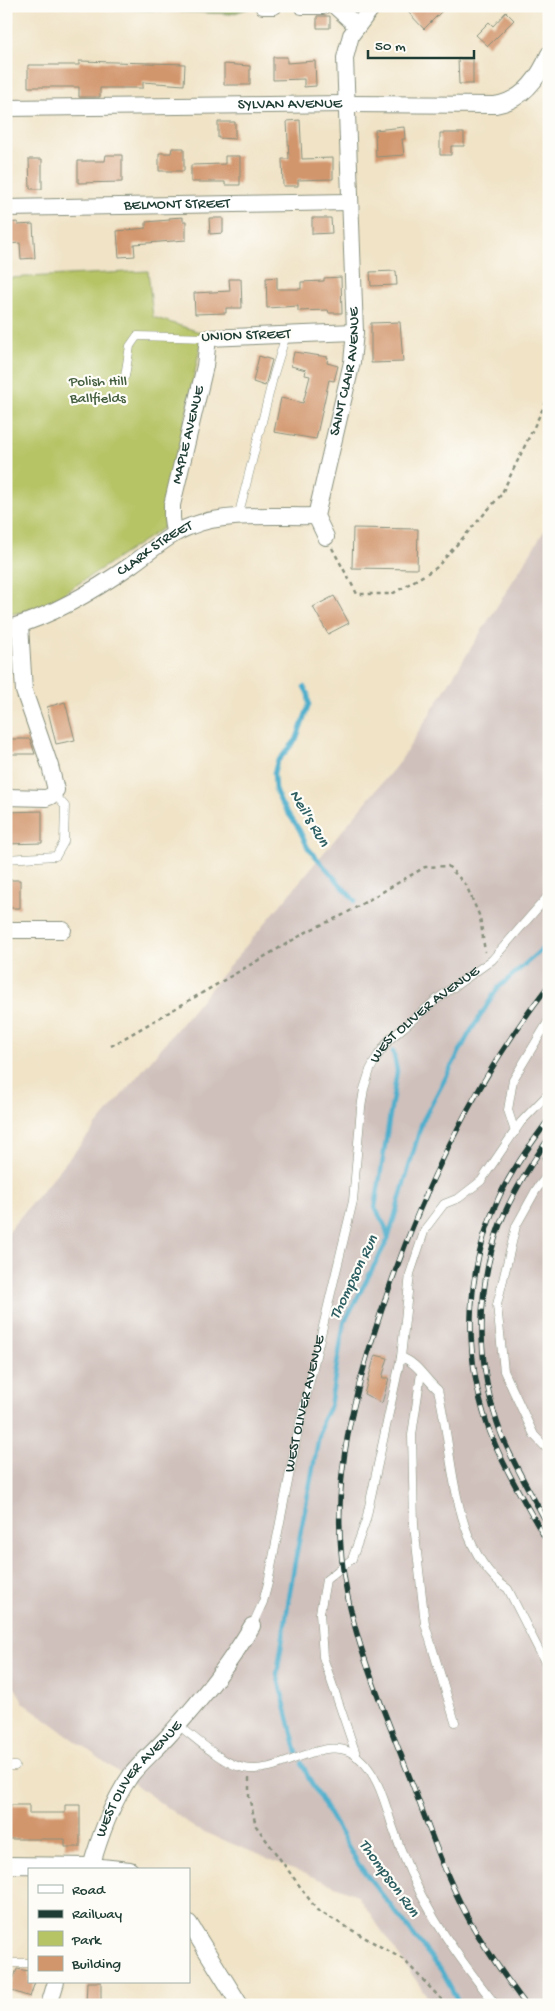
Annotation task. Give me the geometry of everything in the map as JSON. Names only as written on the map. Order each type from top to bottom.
[{"type":"street","points":[[263,6],[274,6]]},
{"type":"street","points":[[302,6],[323,6]]},
{"type":"street","points":[[335,6],[357,26]]},
{"type":"street","name":"SAINT CLAIR AVENUE","points":[[316,516],[352,362],[355,332],[346,104],[347,45],[357,26],[373,6]]},
{"type":"street","name":"SYLVAN AVENUE","points":[[6,108],[504,104],[518,96],[530,85],[540,72],[549,54]]},
{"type":"street","name":"BELMONT STREET","points":[[6,208],[349,202]]},
{"type":"street","name":"UNION STREET","points":[[208,338],[355,332]]},
{"type":"street","name":"MAPLE AVENUE","points":[[174,533],[172,505],[205,366],[208,338]]},
{"type":"street","points":[[316,516],[326,537]]},
{"type":"street","name":"CLARK STREET","points":[[13,627],[46,616],[90,592],[174,533],[192,525],[238,518],[316,516]]},
{"type":"street","points":[[6,797],[46,798],[54,794],[56,786],[24,691],[13,627]]},
{"type":"street","points":[[6,930],[63,930]]},
{"type":"street","name":"WEST OLIVER AVENUE","points":[[91,1868],[102,1832],[123,1788],[133,1773],[178,1725],[224,1669],[252,1626]]},
{"type":"street","points":[[6,1865],[91,1868]]},
{"type":"street","points":[[190,1925],[240,2005]]},
{"type":"street","points":[[49,2005],[55,1984]]},
{"type":"lane","points":[[238,518],[274,374],[286,335]]},
{"type":"lane","name":"UNION STREET","points":[[125,376],[130,346],[137,336],[208,338]]},
{"type":"lane","points":[[6,859],[56,856],[64,842],[65,806],[54,794]]},
{"type":"lane","name":"WEST OLIVER AVENUE","points":[[252,1626],[263,1602],[268,1583],[298,1431],[354,1201],[361,1108],[370,1070],[389,1040],[437,998],[487,964],[504,949],[549,895]]},
{"type":"lane","points":[[514,1132],[508,1110],[512,1080],[549,1020]]},
{"type":"lane","points":[[357,1757],[323,1657],[320,1613],[326,1580],[352,1559],[366,1520],[401,1357],[410,1274],[426,1229],[444,1204],[459,1198],[481,1181],[521,1122],[549,1093]]},
{"type":"lane","points":[[549,1174],[536,1190],[516,1226],[497,1305],[504,1371],[534,1435],[549,1451]]},
{"type":"lane","points":[[401,1357],[412,1361],[438,1390],[452,1477],[472,1546],[497,1581],[508,1588],[549,1670]]},
{"type":"lane","points":[[421,1373],[412,1435],[414,1525],[425,1624],[455,1722]]},
{"type":"lane","points":[[178,1725],[224,1760],[233,1765],[249,1769],[272,1767],[331,1748],[344,1750],[357,1757],[368,1769],[380,1791],[410,1873],[427,1908],[452,1947],[496,2005]]},
{"type":"lane","points":[[6,1766],[15,1766]]},
{"type":"lane","points":[[6,1963],[28,1963]]},
{"type":"path","points":[[326,537],[357,594],[392,594],[436,568],[501,495],[549,396]]},
{"type":"path","points":[[111,1046],[310,930],[343,915],[425,866],[448,866],[466,885],[480,917],[487,964]]},
{"type":"path","points":[[249,1769],[249,1797],[256,1826],[317,1910],[404,1960],[442,2000]]},
{"type":"shaded area","points":[[549,523],[549,2005],[433,2005],[357,1895],[196,1829],[24,1703],[6,1673],[6,1234],[401,760]]},
{"type":"green space","points":[[52,6],[257,6],[231,14]]},
{"type":"green space","name":"Polish Hill Ballfields","points":[[148,271],[153,317],[203,333],[163,528],[40,609],[6,615],[6,278]]},
{"type":"building","points":[[414,6],[447,6],[424,29],[408,12]]},
{"type":"building","points":[[506,12],[514,20],[488,46],[476,35],[489,22],[493,26]]},
{"type":"building","points":[[317,16],[330,16],[330,28],[317,28]]},
{"type":"building","points":[[273,57],[287,57],[287,63],[315,61],[316,86],[304,87],[304,79],[273,80]]},
{"type":"building","points":[[458,59],[473,59],[473,84],[459,84]]},
{"type":"building","points":[[79,61],[185,64],[184,85],[143,82],[143,88],[100,88],[100,97],[79,97],[79,87],[28,87],[28,65],[79,65]]},
{"type":"building","points":[[224,64],[250,66],[250,85],[224,85]]},
{"type":"building","points":[[300,120],[302,159],[333,158],[333,179],[298,180],[298,186],[283,186],[282,159],[289,159],[287,121]]},
{"type":"building","points":[[218,122],[235,122],[235,139],[218,138]]},
{"type":"building","points":[[404,127],[405,139],[402,139],[404,155],[376,157],[375,130]]},
{"type":"building","points":[[440,133],[464,133],[464,146],[451,146],[451,155],[440,155]]},
{"type":"building","points":[[172,148],[184,148],[184,171],[159,171],[159,153],[171,153]]},
{"type":"building","points":[[106,155],[122,155],[122,182],[78,183],[78,161],[105,161]]},
{"type":"building","points":[[225,156],[240,156],[240,185],[225,185],[225,182],[191,182],[191,165],[225,164]]},
{"type":"building","points":[[29,159],[42,159],[42,189],[30,189]]},
{"type":"building","points":[[183,217],[183,221],[186,221],[186,240],[134,244],[135,256],[119,257],[117,231],[146,228],[146,222]]},
{"type":"building","points":[[209,218],[223,218],[223,233],[210,234]]},
{"type":"building","points":[[312,218],[331,218],[332,233],[312,234]]},
{"type":"building","points":[[18,222],[18,225],[33,224],[35,258],[21,259],[20,243],[6,244],[6,223]]},
{"type":"building","points":[[396,271],[397,285],[371,286],[370,272]]},
{"type":"building","points":[[277,277],[277,289],[301,289],[301,282],[324,281],[324,278],[341,277],[342,313],[329,313],[328,310],[298,311],[298,306],[267,308],[266,278]]},
{"type":"building","points":[[229,279],[241,279],[242,308],[226,308],[226,313],[195,314],[194,293],[230,291]]},
{"type":"building","points":[[400,322],[403,362],[371,363],[371,323]]},
{"type":"building","points":[[294,352],[328,357],[327,363],[338,366],[334,381],[329,380],[316,439],[274,432],[281,398],[303,403],[310,376],[305,375],[306,370],[291,366]]},
{"type":"building","points":[[259,356],[272,360],[265,386],[253,382]]},
{"type":"building","points":[[353,528],[418,529],[417,569],[352,568]]},
{"type":"building","points":[[334,596],[349,623],[328,634],[313,607]]},
{"type":"building","points":[[65,702],[75,740],[56,744],[47,707]]},
{"type":"building","points":[[6,739],[30,739],[35,754],[6,754]]},
{"type":"building","points":[[42,811],[42,843],[6,844],[6,812]]},
{"type":"building","points":[[6,880],[20,880],[20,908],[6,908]]},
{"type":"building","points":[[375,1355],[388,1358],[382,1378],[389,1378],[382,1403],[364,1394]]},
{"type":"building","points":[[6,1805],[29,1805],[29,1813],[65,1813],[65,1805],[80,1805],[80,1847],[65,1847],[65,1839],[6,1839]]},
{"type":"building","points":[[17,1969],[28,1971],[28,1984],[34,1984],[30,1997],[9,1990]]},
{"type":"building","points":[[87,1984],[101,1984],[101,2005],[86,2005]]},
{"type":"waterway","name":"Neil's Run","points":[[304,687],[308,694],[309,705],[296,740],[277,762],[274,773],[275,789],[281,803],[299,829],[308,848],[355,901]]},
{"type":"waterway","name":"Thompson Run","points":[[297,1753],[277,1674],[294,1567],[322,1421],[330,1406],[344,1323],[388,1239],[422,1122],[469,1034],[498,988],[549,943]]},
{"type":"waterway","name":"Neil's Run","points":[[388,1237],[385,1226],[375,1208],[397,1071],[393,1051]]},
{"type":"waterway","name":"Thompson Run","points":[[302,1763],[309,1779],[359,1865],[441,1970],[460,2005]]},
{"type":"railway","points":[[526,2005],[486,1948],[457,1895],[408,1773],[357,1636],[344,1579],[340,1520],[341,1490],[348,1431],[362,1373],[395,1271],[430,1185],[472,1102],[521,1023],[549,985]]},
{"type":"railway","points":[[549,1119],[523,1156],[500,1195],[480,1250],[471,1308],[474,1367],[479,1396],[487,1424],[507,1470],[549,1545]]},
{"type":"railway","points":[[549,1138],[522,1180],[500,1224],[486,1276],[482,1330],[483,1357],[493,1410],[502,1436],[518,1471],[549,1527]]},
{"type":"railway","points":[[545,1159],[549,1154]]}]
